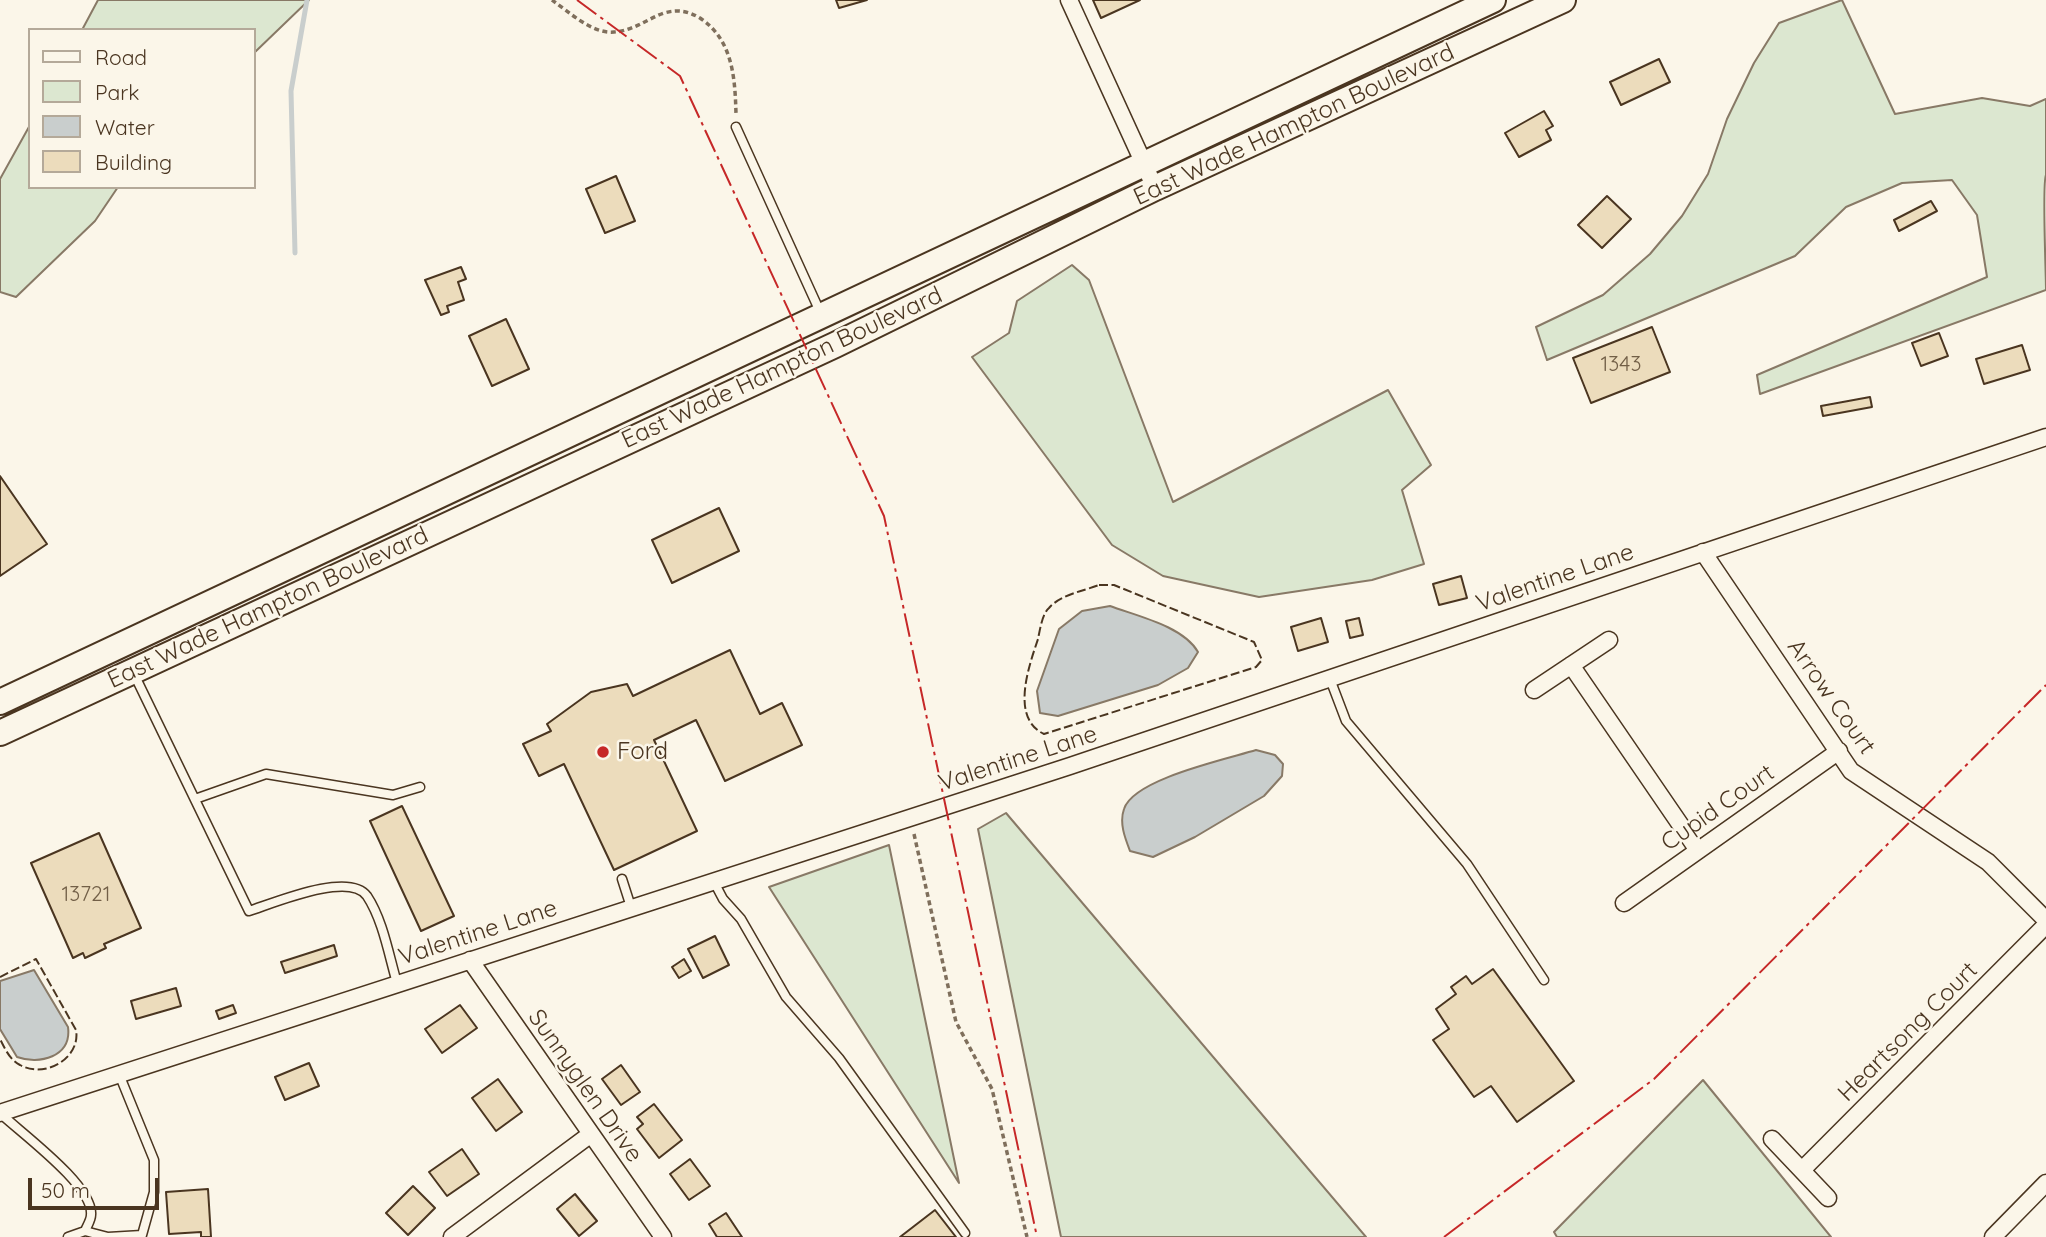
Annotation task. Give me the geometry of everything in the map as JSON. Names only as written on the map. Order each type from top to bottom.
[{"type":"main road","name":"East Wade Hampton Boulevard","points":[[0,702],[1493,0]]},
{"type":"main road","name":"East Wade Hampton Boulevard","points":[[0,733],[835,345],[1155,188],[1553,2]]},
{"type":"main road","points":[[1339,72],[1350,98]]},
{"type":"main road","points":[[1218,128],[1230,154]]},
{"type":"main road","points":[[121,645],[133,671]]},
{"type":"street","points":[[1069,0],[1155,188]]},
{"type":"street","name":"Valentine Lane","points":[[0,1113],[713,880],[911,819],[2046,437]]},
{"type":"street","name":"Arrow Court","points":[[1703,552],[1852,771],[1988,862],[2046,919]]},
{"type":"street","points":[[1534,690],[1609,640]]},
{"type":"street","points":[[1571,665],[1697,849]]},
{"type":"street","name":"Cupid Court","points":[[1624,903],[1839,751]]},
{"type":"street","name":"Heartsong Court","points":[[1802,1171],[2046,925]]},
{"type":"street","name":"Sunnyglen Drive","points":[[470,960],[663,1237]]},
{"type":"street","points":[[452,1237],[591,1134]]},
{"type":"street","points":[[1772,1139],[1828,1198]]},
{"type":"street","points":[[1993,1237],[2046,1183]]},
{"type":"lane","points":[[736,127],[822,317]]},
{"type":"lane","points":[[133,671],[249,911],[326,887],[351,886],[366,895],[383,936],[397,984]]},
{"type":"lane","points":[[1330,679],[1346,721],[1467,864],[1544,980]]},
{"type":"lane","points":[[195,799],[266,774],[393,795],[420,787]]},
{"type":"lane","points":[[622,879],[631,907]]},
{"type":"lane","points":[[713,880],[723,899],[741,919],[786,997],[839,1058],[965,1233]]},
{"type":"lane","points":[[68,1237],[85,1231],[108,1237],[142,1236],[154,1192],[154,1160],[119,1074]]},
{"type":"lane","points":[[0,1113],[76,1182],[88,1199],[91,1215],[85,1231]]},
{"type":"path","points":[[552,0],[582,22],[612,33],[645,24],[664,13],[688,10],[712,27],[729,52],[735,87],[736,127]]},
{"type":"path","points":[[911,819],[956,1022],[992,1089],[1027,1237]]},
{"type":"green space","points":[[98,0],[309,0],[256,51],[256,28],[83,28]]},
{"type":"green space","points":[[1842,0],[1895,114],[1982,98],[2030,106],[2046,99],[2046,290],[1760,394],[1757,375],[1987,277],[1977,215],[1952,180],[1902,183],[1846,207],[1795,256],[1547,360],[1536,327],[1603,295],[1650,254],[1682,216],[1708,174],[1727,119],[1754,63],[1779,23]]},
{"type":"green space","points":[[28,129],[28,189],[117,189],[95,221],[16,297],[0,292],[0,179]]},
{"type":"green space","points":[[1072,265],[1089,280],[1173,502],[1388,390],[1431,465],[1402,490],[1424,564],[1372,580],[1259,597],[1163,576],[1112,545],[972,357],[1009,333],[1017,301]]},
{"type":"green space","points":[[1006,813],[1366,1237],[1061,1237],[978,829]]},
{"type":"green space","points":[[889,845],[959,1183],[769,887]]},
{"type":"green space","points":[[1703,1080],[1831,1237],[1557,1237],[1554,1232]]},
{"type":"water","points":[[1110,606],[1171,629],[1182,635],[1198,652],[1188,668],[1158,685],[1058,716],[1040,713],[1037,691],[1059,629],[1082,611]]},
{"type":"water","points":[[1256,750],[1275,755],[1283,764],[1282,776],[1264,796],[1195,837],[1153,857],[1130,851],[1122,820],[1124,809],[1131,798],[1144,788],[1182,772]]},
{"type":"water","points":[[34,970],[68,1027],[68,1037],[59,1052],[35,1060],[17,1057],[0,1029],[0,981]]},
{"type":"building","points":[[836,0],[867,0],[839,8]]},
{"type":"building","points":[[1093,0],[1140,0],[1101,18]]},
{"type":"building","points":[[1659,59],[1670,82],[1621,105],[1610,82]]},
{"type":"building","points":[[1544,111],[1553,126],[1546,130],[1551,140],[1519,157],[1505,133]]},
{"type":"building","points":[[616,176],[635,221],[605,233],[586,189]]},
{"type":"building","points":[[1607,196],[1631,219],[1602,248],[1578,225]]},
{"type":"building","points":[[1931,201],[1937,211],[1899,231],[1894,220]]},
{"type":"building","points":[[461,267],[466,279],[458,282],[464,300],[447,306],[449,312],[441,315],[425,280]]},
{"type":"building","points":[[506,319],[529,369],[492,386],[469,336]]},
{"type":"building","points":[[1652,327],[1670,372],[1591,403],[1573,358]]},
{"type":"building","points":[[1939,333],[1948,356],[1921,366],[1912,343]]},
{"type":"building","points":[[2022,345],[2030,370],[1984,384],[1976,359]]},
{"type":"building","points":[[1870,397],[1872,407],[1823,416],[1821,406]]},
{"type":"building","points":[[0,476],[47,544],[0,576]]},
{"type":"building","points":[[719,508],[739,551],[672,583],[652,540]]},
{"type":"building","points":[[1461,576],[1467,598],[1439,605],[1433,584]]},
{"type":"building","points":[[1321,618],[1328,642],[1298,651],[1291,627]]},
{"type":"building","points":[[1359,618],[1363,635],[1350,638],[1346,621]]},
{"type":"building","points":[[730,650],[760,714],[782,703],[802,745],[725,781],[696,720],[654,740],[697,831],[614,870],[564,764],[539,776],[523,744],[551,731],[547,724],[591,692],[627,684],[633,696]]},
{"type":"building","points":[[402,806],[454,916],[421,931],[370,821]]},
{"type":"building","points":[[99,833],[141,928],[104,944],[106,948],[85,958],[83,953],[73,958],[31,863]]},
{"type":"building","points":[[715,936],[729,965],[703,978],[688,949]]},
{"type":"building","points":[[334,945],[337,956],[285,973],[281,962]]},
{"type":"building","points":[[684,959],[691,971],[679,978],[672,967]]},
{"type":"building","points":[[1493,969],[1574,1081],[1517,1122],[1491,1086],[1474,1097],[1433,1040],[1449,1029],[1436,1009],[1456,994],[1451,987],[1466,976],[1472,984]]},
{"type":"building","points":[[176,988],[181,1006],[136,1019],[131,1001]]},
{"type":"building","points":[[233,1005],[236,1013],[219,1019],[216,1011]]},
{"type":"building","points":[[460,1005],[477,1028],[442,1053],[425,1029]]},
{"type":"building","points":[[309,1063],[319,1086],[285,1100],[275,1077]]},
{"type":"building","points":[[621,1065],[640,1092],[621,1105],[602,1079]]},
{"type":"building","points":[[498,1079],[522,1112],[496,1131],[472,1098]]},
{"type":"building","points":[[654,1104],[682,1140],[659,1158],[637,1129],[643,1124],[637,1117]]},
{"type":"building","points":[[462,1149],[479,1174],[447,1196],[429,1172]]},
{"type":"building","points":[[690,1159],[710,1186],[689,1200],[670,1174]]},
{"type":"building","points":[[413,1186],[435,1208],[408,1235],[386,1213]]},
{"type":"building","points":[[208,1189],[211,1237],[201,1237],[201,1232],[169,1234],[166,1192]]},
{"type":"building","points":[[575,1194],[597,1221],[579,1236],[557,1209]]},
{"type":"building","points":[[935,1210],[956,1237],[900,1237]]},
{"type":"building","points":[[726,1213],[742,1237],[717,1237],[709,1224]]},
{"type":"waterway","points":[[295,253],[291,91],[307,0]]},
{"type":"fence","points":[[1099,585],[1114,585],[1254,642],[1262,660],[1256,667],[1044,734],[1027,716],[1025,704],[1027,677],[1043,618],[1059,600],[1099,585]]},
{"type":"fence","points":[[0,977],[36,959],[76,1030],[76,1040],[73,1049],[59,1063],[30,1069],[16,1063],[0,1039]]},
{"type":"power","points":[[577,0],[680,76],[884,516],[1037,1237]]},
{"type":"power","points":[[1444,1237],[1654,1079],[2046,685]]},
{"type":"place","name":"Ford","points":[[603,752]]}]
